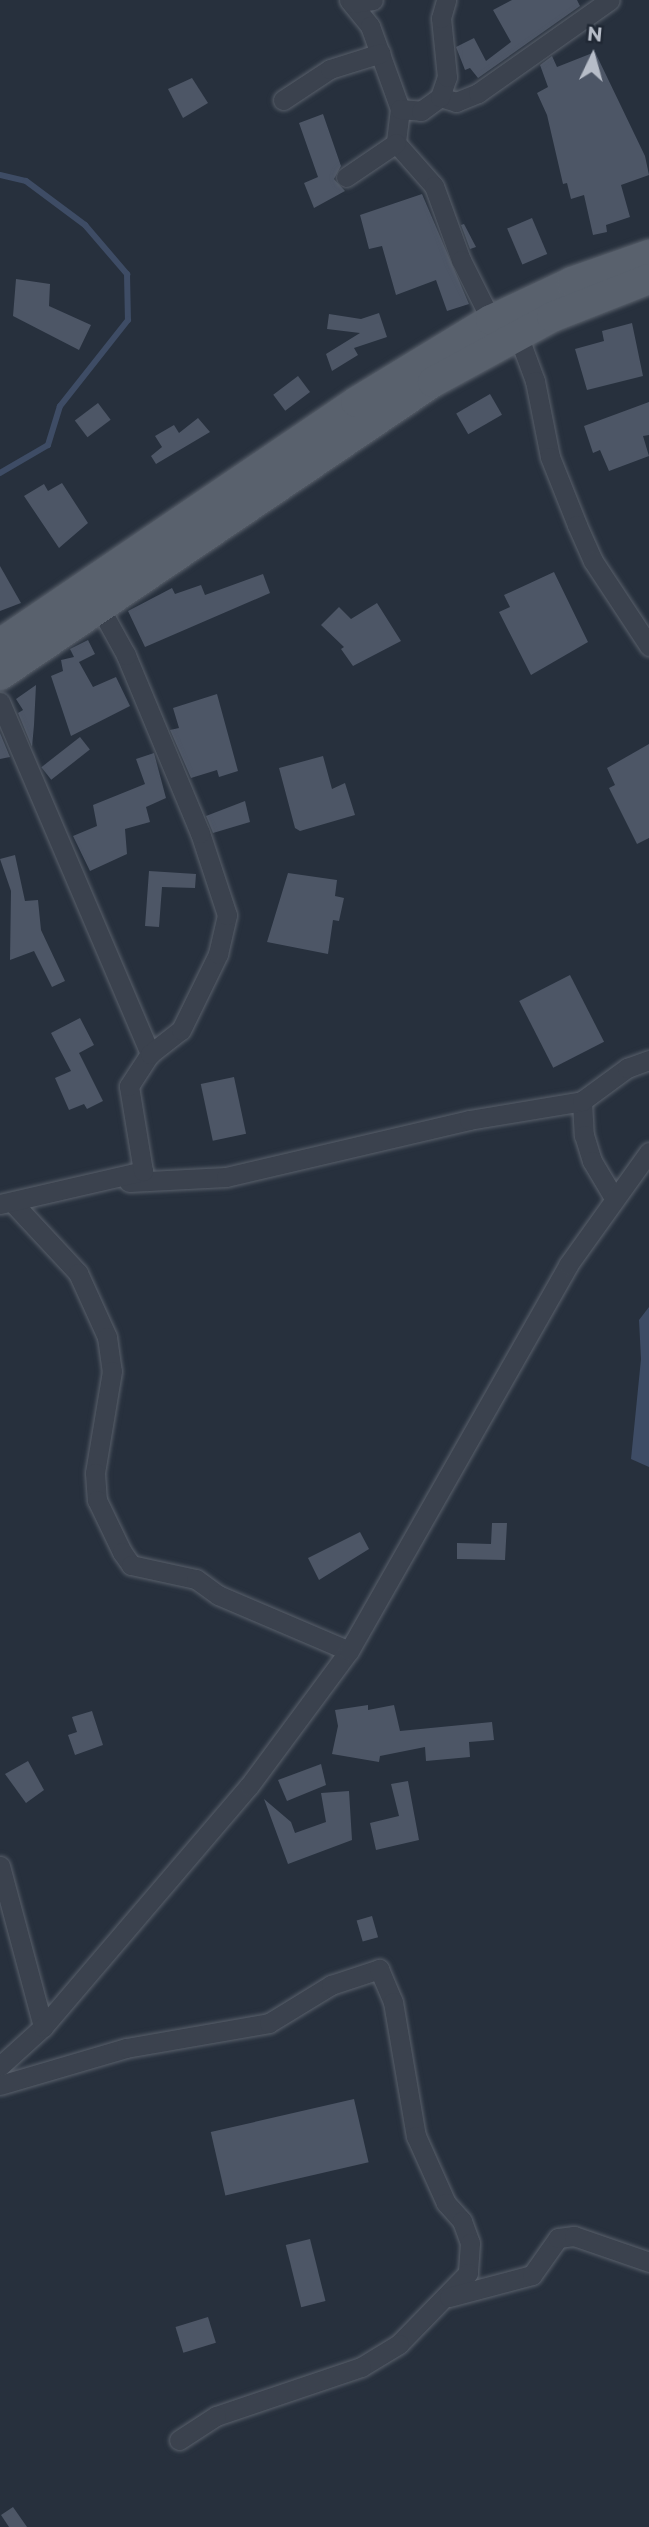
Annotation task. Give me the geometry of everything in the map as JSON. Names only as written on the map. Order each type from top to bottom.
[{"type":"main road","points":[[0,644],[345,410],[491,320],[572,282],[649,255]]},
{"type":"main road","points":[[0,675],[433,382],[552,317],[649,279]]},
{"type":"street","points":[[350,2],[373,0]]},
{"type":"street","points":[[400,109],[421,111],[440,97],[447,77],[441,18],[446,0]]},
{"type":"street","points":[[440,97],[456,103],[478,93],[610,0]]},
{"type":"street","points":[[350,2],[370,26],[400,109],[396,144],[434,186],[461,260],[491,320]]},
{"type":"street","points":[[283,100],[339,65],[381,53]]},
{"type":"street","points":[[346,177],[396,144]]},
{"type":"street","points":[[518,335],[535,381],[550,457],[577,525],[593,561],[649,646]]},
{"type":"street","points":[[6,1204],[143,1171],[129,1087],[150,1054],[181,1030],[218,954],[227,915],[200,833],[126,655],[99,606]]},
{"type":"street","points":[[0,702],[150,1054]]},
{"type":"street","points":[[6,1204],[154,1178],[226,1177],[469,1120],[582,1101],[627,1068],[649,1060]]},
{"type":"street","points":[[582,1101],[584,1135],[592,1161],[614,1198]]},
{"type":"street","points":[[0,2066],[43,2027],[250,1786],[349,1651],[494,1388],[614,1198],[649,1152]]},
{"type":"street","points":[[0,1222],[6,1204]]},
{"type":"street","points":[[6,1204],[78,1273],[107,1338],[112,1371],[95,1472],[97,1500],[131,1565],[196,1579],[218,1595],[349,1651]]},
{"type":"street","points":[[0,1866],[43,2027]]},
{"type":"street","points":[[0,2085],[126,2048],[270,2023],[331,1985],[379,1969],[393,2002],[416,2136],[470,2243],[468,2273],[449,2297],[399,2344],[361,2367],[216,2416],[179,2440]]},
{"type":"street","points":[[449,2297],[532,2275],[558,2238],[575,2236],[649,2262]]},
{"type":"water","points":[[649,1307],[649,1467],[631,1459],[641,1359],[639,1320]]},
{"type":"building","points":[[512,0],[577,0],[580,6],[478,78],[470,68],[465,70],[456,47],[474,38],[486,61],[511,42],[493,10]]},
{"type":"building","points":[[595,52],[645,156],[649,175],[621,185],[630,217],[606,225],[607,232],[593,235],[584,195],[571,199],[567,183],[563,184],[547,115],[537,93],[548,87],[540,65],[552,56],[557,67]]},
{"type":"building","points":[[192,78],[208,103],[183,118],[168,89]]},
{"type":"building","points":[[323,114],[341,166],[334,179],[345,191],[314,208],[304,183],[318,177],[299,123]]},
{"type":"building","points":[[422,194],[469,304],[447,311],[436,280],[396,295],[382,246],[369,249],[360,215]]},
{"type":"building","points":[[532,218],[547,254],[522,264],[507,229]]},
{"type":"building","points":[[464,224],[476,247],[470,249],[461,225]]},
{"type":"building","points":[[16,279],[50,284],[49,306],[91,325],[79,350],[13,316]]},
{"type":"building","points":[[379,313],[387,337],[354,348],[358,355],[332,371],[326,354],[360,333],[327,329],[329,314],[361,319]]},
{"type":"building","points":[[632,323],[643,376],[587,390],[575,349],[604,341],[602,331]]},
{"type":"building","points":[[298,376],[310,392],[285,411],[273,395]]},
{"type":"building","points":[[490,394],[502,415],[468,434],[456,414]]},
{"type":"building","points":[[649,402],[649,435],[643,436],[649,456],[609,471],[600,450],[593,453],[584,426]]},
{"type":"building","points":[[98,403],[111,420],[87,437],[75,420]]},
{"type":"building","points":[[198,418],[210,432],[156,464],[151,456],[162,447],[155,436],[174,425],[179,433]]},
{"type":"building","points":[[62,483],[88,523],[59,548],[24,496],[44,484],[48,491]]},
{"type":"building","points":[[0,566],[21,603],[0,611]]},
{"type":"building","points":[[554,572],[588,642],[531,675],[499,612],[510,607],[504,595]]},
{"type":"building","points":[[263,574],[270,593],[145,647],[128,611],[172,588],[175,594],[201,585],[205,595]]},
{"type":"building","points":[[377,603],[401,641],[353,666],[341,649],[344,647],[321,625],[339,607],[351,619]]},
{"type":"building","points":[[88,640],[95,654],[79,662],[93,687],[116,677],[130,706],[71,736],[51,676],[63,671],[61,660],[74,657],[70,649]]},
{"type":"building","points":[[36,685],[32,747],[18,713],[23,710],[16,699]]},
{"type":"building","points":[[217,694],[238,771],[219,777],[217,770],[191,778],[170,730],[179,728],[173,708]]},
{"type":"building","points":[[0,733],[10,757],[0,759]]},
{"type":"building","points":[[80,737],[90,750],[51,780],[41,767]]},
{"type":"building","points":[[649,744],[649,838],[637,844],[609,788],[615,785],[607,768]]},
{"type":"building","points":[[154,753],[166,798],[146,807],[150,822],[125,829],[127,854],[90,871],[73,836],[97,826],[93,805],[145,784],[136,759]]},
{"type":"building","points":[[323,756],[332,789],[345,783],[355,815],[300,831],[295,828],[279,768]]},
{"type":"building","points":[[245,801],[250,822],[213,833],[206,816]]},
{"type":"building","points":[[15,855],[25,901],[38,900],[41,930],[65,981],[52,987],[34,951],[10,960],[11,891],[0,859]]},
{"type":"building","points":[[149,871],[196,874],[195,888],[162,887],[159,927],[145,926]]},
{"type":"building","points":[[288,873],[337,880],[335,896],[344,898],[339,921],[333,920],[328,954],[267,942]]},
{"type":"building","points":[[570,975],[604,1042],[553,1068],[519,1001]]},
{"type":"building","points":[[80,1018],[94,1045],[79,1053],[103,1101],[87,1109],[84,1104],[69,1110],[55,1078],[71,1071],[51,1033]]},
{"type":"building","points":[[234,1077],[246,1134],[213,1141],[201,1084]]},
{"type":"building","points":[[492,1523],[507,1523],[505,1560],[457,1559],[457,1543],[491,1544]]},
{"type":"building","points":[[360,1532],[369,1549],[319,1580],[308,1558]]},
{"type":"building","points":[[368,1705],[368,1710],[394,1705],[400,1731],[492,1722],[494,1740],[469,1742],[470,1757],[426,1761],[425,1747],[380,1756],[379,1762],[332,1754],[338,1726],[335,1710]]},
{"type":"building","points":[[92,1711],[103,1745],[75,1755],[68,1735],[77,1732],[72,1717]]},
{"type":"building","points":[[28,1761],[44,1790],[26,1803],[5,1774]]},
{"type":"building","points":[[321,1764],[326,1785],[287,1801],[278,1780]]},
{"type":"building","points":[[408,1781],[419,1840],[376,1850],[370,1823],[399,1816],[391,1784]]},
{"type":"building","points":[[349,1791],[352,1840],[288,1864],[264,1799],[291,1822],[295,1833],[326,1822],[321,1793]]},
{"type":"building","points":[[372,1916],[378,1937],[363,1942],[357,1920]]},
{"type":"building","points":[[354,2099],[369,2162],[225,2195],[211,2132]]},
{"type":"building","points":[[310,2239],[325,2301],[301,2307],[286,2245]]},
{"type":"building","points":[[208,2317],[216,2343],[183,2353],[175,2327]]},
{"type":"building","points":[[13,2507],[27,2527],[9,2527],[1,2515]]},
{"type":"waterway","points":[[0,175],[26,181],[85,225],[127,274],[128,320],[60,406],[48,445],[0,473]]}]
